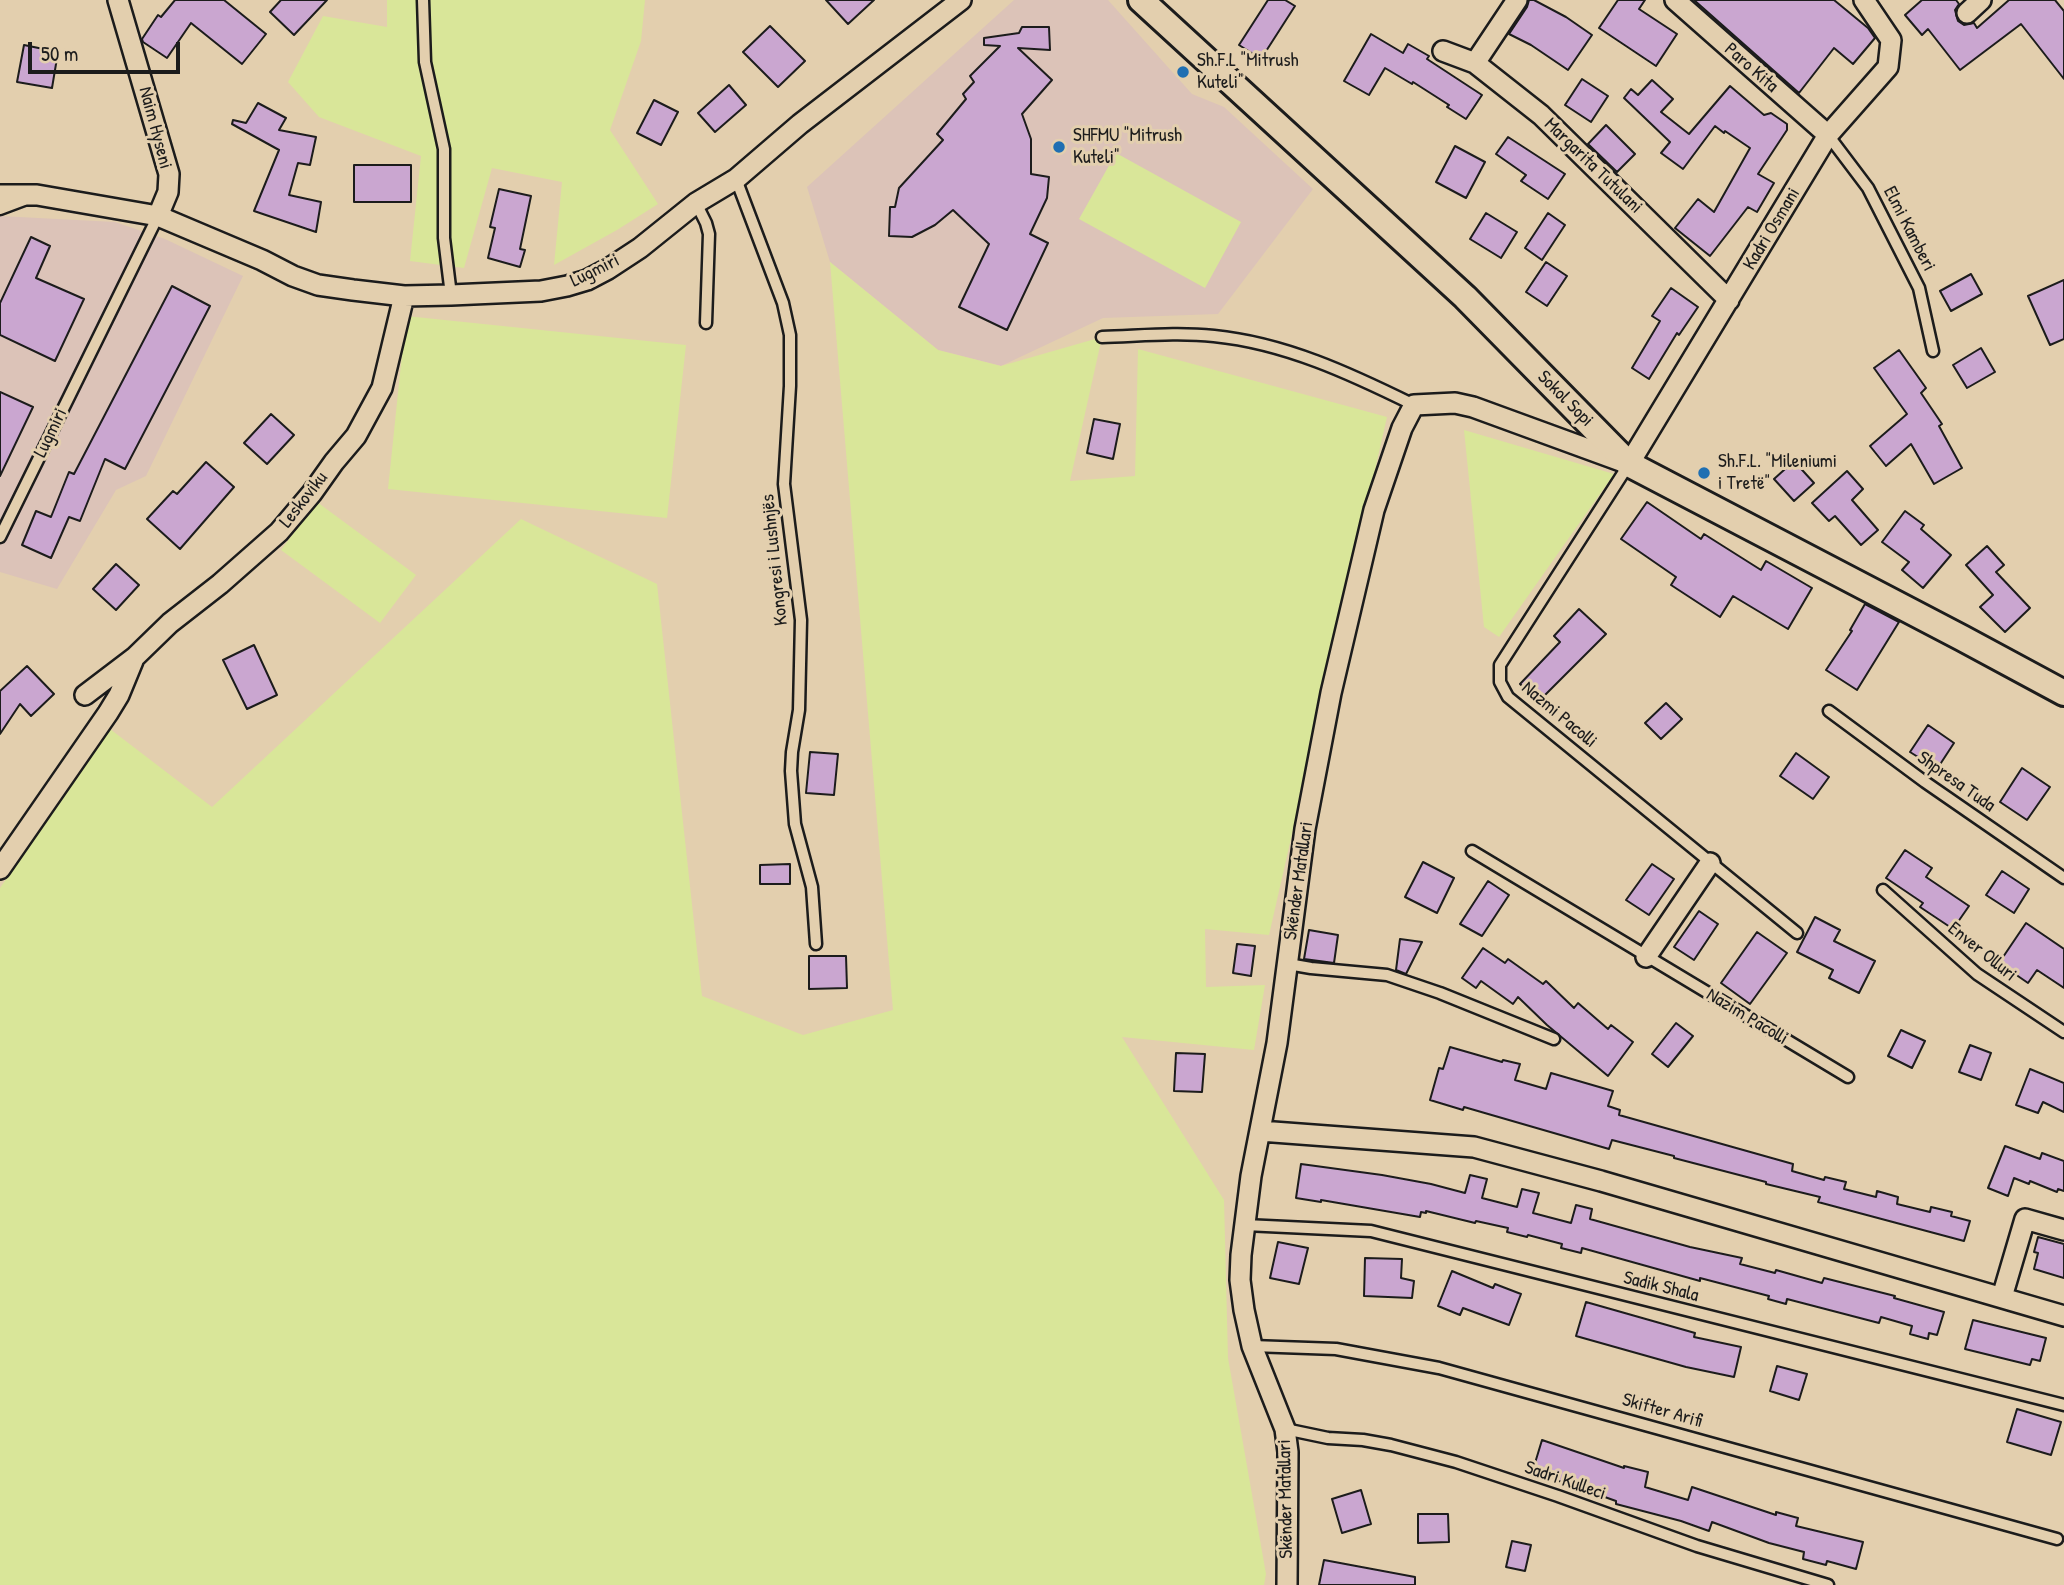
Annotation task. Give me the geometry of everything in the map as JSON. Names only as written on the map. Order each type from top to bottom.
[{"type":"street","name":"Naim Hyseni","points":[[118,0],[169,174],[168,192],[158,216]]},
{"type":"street","name":"Lugmiri","points":[[0,195],[37,195],[158,216],[318,285],[404,296],[541,291],[587,280],[640,248],[696,203],[736,179],[800,124],[961,0]]},
{"type":"street","name":"Sokol Sopi","points":[[1141,0],[1465,297],[1629,464],[2064,693]]},
{"type":"street","points":[[1475,63],[1517,0]]},
{"type":"street","name":"Paro Kita","points":[[1675,0],[1828,135]]},
{"type":"street","name":"Kadri Osmani","points":[[1629,464],[1828,135],[1888,67],[1891,40],[1864,0]]},
{"type":"street","name":"Margarita Tutulani","points":[[1443,51],[1475,63],[1541,115],[1729,300]]},
{"type":"street","name":"Leskoviku","points":[[85,695],[135,657],[170,623],[220,584],[279,532],[312,493],[356,436],[382,388],[404,296]]},
{"type":"street","points":[[1414,405],[1455,403],[1473,407],[1629,464]]},
{"type":"street","name":"Skënder Matallari","points":[[1287,1585],[1288,1452],[1285,1429],[1252,1346],[1244,1310],[1240,1280],[1245,1225],[1251,1176],[1277,1042],[1305,829],[1344,631],[1374,510],[1402,428],[1414,405]]},
{"type":"street","name":"Leskoviku","points":[[0,869],[108,713],[135,657]]},
{"type":"street","points":[[1646,957],[1710,863]]},
{"type":"street","points":[[1260,1131],[1474,1147],[1601,1181],[2064,1316]]},
{"type":"street","points":[[2002,1297],[2025,1219],[2064,1230]]},
{"type":"lane","points":[[423,0],[425,62],[444,149],[444,237],[451,295]]},
{"type":"lane","name":"Elmi Kamberi","points":[[1828,135],[1868,188],[1919,288],[1933,351]]},
{"type":"lane","name":"Kongresi i Lushnjës","points":[[736,179],[783,303],[790,335],[785,484],[801,620],[799,710],[791,771],[794,824],[812,887],[816,944]]},
{"type":"lane","points":[[0,209],[37,195]]},
{"type":"lane","points":[[696,203],[709,234],[706,323]]},
{"type":"lane","name":"Lugmiri","points":[[0,537],[158,216]]},
{"type":"lane","points":[[1102,337],[1217,336],[1277,349],[1334,367],[1414,405]]},
{"type":"lane","name":"Nazmi Pacolli","points":[[1629,464],[1500,665],[1500,682],[1508,697],[1797,933]]},
{"type":"lane","name":"Shpresa Tuda","points":[[1829,711],[1936,790],[2064,878]]},
{"type":"lane","name":"Nazim Pacolli","points":[[1472,851],[1848,1077]]},
{"type":"lane","name":"Enver Olluri","points":[[1883,890],[1977,974],[2064,1032]]},
{"type":"lane","points":[[1288,964],[1387,975],[1440,993],[1554,1039]]},
{"type":"lane","name":"Sadik Shala","points":[[1245,1225],[1371,1231],[2064,1405]]},
{"type":"lane","name":"Skifter Arifi","points":[[1252,1346],[1336,1349],[1439,1368],[2057,1539]]},
{"type":"lane","name":"Sadri Kulleci","points":[[1285,1429],[1328,1438],[1391,1445],[1456,1462],[1697,1546],[1828,1585]]},
{"type":"shaded area","name":"SHFMU \"Mitrush Kuteli\"","points":[[1014,0],[1108,0],[1192,94],[1224,107],[1313,189],[1218,314],[1103,318],[1001,366],[938,350],[830,262],[807,187]]},
{"type":"shaded area","points":[[0,216],[115,222],[165,239],[243,276],[146,476],[116,490],[57,589],[0,572]]},
{"type":"green space","points":[[387,0],[645,0],[641,41],[610,130],[658,204],[554,265],[562,182],[492,168],[464,268],[410,261],[421,156],[319,117],[288,82],[323,16],[387,27]]},
{"type":"green space","points":[[1116,153],[1241,222],[1205,288],[1079,219]]},
{"type":"green space","points":[[830,262],[938,350],[1001,366],[1102,337],[1070,481],[1135,476],[1138,349],[1387,417],[1269,935],[1205,929],[1206,987],[1265,985],[1254,1050],[1122,1037],[1224,1200],[1228,1358],[1266,1574],[1264,1585],[0,1585],[0,888],[110,729],[212,807],[521,519],[657,584],[702,996],[803,1035],[893,1010]]},
{"type":"green space","points":[[406,316],[686,345],[667,518],[388,489]]},
{"type":"green space","points":[[1464,430],[1614,474],[1499,637],[1484,627]]},
{"type":"green space","points":[[317,502],[416,575],[380,623],[281,550]]},
{"type":"building","points":[[175,0],[224,0],[266,34],[242,64],[191,23],[167,58],[142,39],[158,15],[161,17]]},
{"type":"building","points":[[281,0],[327,0],[294,35],[270,12]]},
{"type":"building","points":[[826,0],[874,0],[848,24]]},
{"type":"building","points":[[1268,0],[1285,0],[1295,6],[1261,59],[1239,45]]},
{"type":"building","points":[[1529,0],[1566,17],[1592,35],[1568,70],[1509,34]]},
{"type":"building","points":[[1618,0],[1645,0],[1639,9],[1677,34],[1656,66],[1599,28]]},
{"type":"building","points":[[1694,0],[1834,0],[1868,28],[1875,38],[1853,64],[1834,48],[1799,93]]},
{"type":"building","points":[[1922,0],[1956,0],[1959,4],[1955,10],[1958,21],[1964,25],[1974,23],[1977,28],[2009,0],[2055,0],[2064,11],[2064,79],[2021,24],[1960,70],[1928,29],[1922,35],[1905,15]]},
{"type":"building","points":[[770,26],[805,61],[778,87],[743,52]]},
{"type":"building","points":[[1022,27],[1049,27],[1050,50],[1018,48],[1052,80],[1022,114],[1031,139],[1031,174],[1049,177],[1047,198],[1030,234],[1048,243],[1007,330],[959,307],[989,244],[953,210],[935,225],[912,237],[889,236],[890,207],[895,207],[899,188],[943,140],[937,134],[966,99],[963,94],[974,82],[970,76],[1000,46],[984,45],[984,38],[1019,33]]},
{"type":"building","points":[[1371,34],[1403,53],[1408,44],[1482,95],[1466,119],[1413,82],[1412,84],[1385,68],[1369,95],[1344,81]]},
{"type":"building","points":[[24,45],[58,52],[52,88],[17,82]]},
{"type":"building","points":[[1582,79],[1608,96],[1591,122],[1565,105]]},
{"type":"building","points":[[1652,80],[1673,99],[1661,112],[1689,134],[1730,86],[1764,115],[1771,113],[1787,124],[1787,130],[1758,174],[1774,183],[1757,212],[1748,207],[1710,256],[1675,228],[1698,199],[1714,212],[1750,148],[1715,126],[1683,169],[1661,153],[1670,142],[1624,98],[1631,89],[1638,95]]},
{"type":"building","points":[[729,85],[746,105],[715,132],[698,113]]},
{"type":"building","points":[[654,100],[678,112],[661,145],[637,133]]},
{"type":"building","points":[[258,103],[286,118],[279,130],[316,137],[310,165],[298,163],[289,195],[321,202],[316,232],[254,211],[279,150],[232,124],[233,120],[246,123]]},
{"type":"building","points":[[1606,125],[1635,154],[1617,172],[1588,144]]},
{"type":"building","points":[[1508,137],[1565,174],[1548,199],[1521,181],[1526,175],[1496,154]]},
{"type":"building","points":[[1455,146],[1485,162],[1466,198],[1436,182]]},
{"type":"building","points":[[354,165],[411,165],[411,202],[354,202]]},
{"type":"building","points":[[499,189],[531,196],[520,249],[525,250],[520,267],[488,258],[495,228],[490,227]]},
{"type":"building","points":[[1486,213],[1517,232],[1501,258],[1470,239]]},
{"type":"building","points":[[1548,213],[1565,225],[1542,260],[1525,248]]},
{"type":"building","points":[[31,237],[50,246],[36,278],[84,299],[55,361],[0,335],[0,303]]},
{"type":"building","points":[[1546,262],[1567,276],[1547,306],[1526,292]]},
{"type":"building","points":[[1971,274],[1982,294],[1951,311],[1940,291]]},
{"type":"building","points":[[2064,280],[2064,339],[2050,345],[2028,296]]},
{"type":"building","points":[[172,286],[210,306],[125,469],[105,459],[80,521],[69,517],[51,558],[22,545],[36,511],[51,517],[69,472],[74,474]]},
{"type":"building","points":[[1671,288],[1698,307],[1679,335],[1677,333],[1649,379],[1632,368],[1660,321],[1652,316]]},
{"type":"building","points":[[1981,348],[1995,372],[1967,388],[1953,365]]},
{"type":"building","points":[[1899,350],[1926,388],[1921,393],[1942,424],[1939,426],[1962,468],[1934,484],[1911,444],[1886,466],[1870,446],[1907,414],[1874,368]]},
{"type":"building","points":[[0,392],[33,407],[0,476]]},
{"type":"building","points":[[271,414],[294,435],[267,464],[244,443]]},
{"type":"building","points":[[1094,419],[1120,424],[1113,459],[1087,453]]},
{"type":"building","points":[[1794,461],[1814,483],[1794,501],[1774,479]]},
{"type":"building","points":[[206,462],[234,487],[180,549],[147,519],[173,491],[177,494]]},
{"type":"building","points":[[1847,471],[1863,489],[1852,500],[1878,530],[1861,545],[1835,516],[1829,521],[1812,503]]},
{"type":"building","points":[[1647,502],[1701,539],[1704,534],[1761,570],[1766,561],[1812,588],[1788,629],[1733,596],[1720,617],[1671,585],[1676,577],[1621,539]]},
{"type":"building","points":[[1905,511],[1924,525],[1921,529],[1951,555],[1923,588],[1902,570],[1909,562],[1882,542]]},
{"type":"building","points":[[1987,546],[2004,565],[1996,572],[2030,608],[2005,632],[1980,607],[1993,595],[1966,565]]},
{"type":"building","points":[[116,564],[139,585],[116,610],[93,589]]},
{"type":"building","points":[[1865,604],[1899,622],[1857,690],[1826,670],[1852,631],[1850,630]]},
{"type":"building","points":[[1579,609],[1606,634],[1539,701],[1520,684],[1560,642],[1554,636]]},
{"type":"building","points":[[254,645],[277,695],[247,709],[223,660]]},
{"type":"building","points":[[27,666],[54,694],[31,716],[20,704],[0,734],[0,691]]},
{"type":"building","points":[[1666,703],[1682,719],[1661,739],[1645,723]]},
{"type":"building","points":[[1928,725],[1954,743],[1937,769],[1910,752]]},
{"type":"building","points":[[810,752],[838,754],[834,795],[806,793]]},
{"type":"building","points":[[1796,753],[1829,777],[1813,799],[1780,776]]},
{"type":"building","points":[[2022,768],[2050,787],[2027,820],[2000,802]]},
{"type":"building","points":[[1905,850],[1932,868],[1926,877],[1969,906],[1953,929],[1920,907],[1923,903],[1886,878]]},
{"type":"building","points":[[1423,862],[1454,878],[1437,913],[1405,897]]},
{"type":"building","points":[[790,864],[790,884],[760,884],[760,865]]},
{"type":"building","points":[[1652,864],[1674,879],[1649,915],[1626,900]]},
{"type":"building","points":[[2002,871],[2029,889],[2014,913],[1986,895]]},
{"type":"building","points":[[1488,881],[1509,895],[1482,936],[1460,924]]},
{"type":"building","points":[[1699,911],[1718,924],[1694,960],[1674,947]]},
{"type":"building","points":[[1815,917],[1840,930],[1834,941],[1875,961],[1859,993],[1829,978],[1833,970],[1797,952]]},
{"type":"building","points":[[2026,923],[2064,949],[2064,988],[2037,970],[2028,983],[1999,963]]},
{"type":"building","points":[[1309,930],[1338,935],[1334,963],[1304,959]]},
{"type":"building","points":[[1757,932],[1787,953],[1750,1004],[1721,983]]},
{"type":"building","points":[[1400,939],[1422,942],[1406,974],[1396,970]]},
{"type":"building","points":[[1237,944],[1255,946],[1251,976],[1233,973]]},
{"type":"building","points":[[1483,948],[1505,963],[1508,959],[1543,984],[1546,981],[1574,1008],[1578,1003],[1608,1029],[1611,1025],[1633,1042],[1608,1076],[1518,997],[1513,1004],[1481,981],[1476,988],[1462,978]]},
{"type":"building","points":[[809,956],[846,956],[847,988],[809,989]]},
{"type":"building","points":[[1676,1023],[1693,1036],[1668,1067],[1652,1054]]},
{"type":"building","points":[[1901,1030],[1925,1041],[1912,1068],[1888,1056]]},
{"type":"building","points":[[1970,1045],[1991,1053],[1981,1080],[1959,1072]]},
{"type":"building","points":[[1450,1047],[1502,1062],[1520,1064],[1515,1080],[1546,1089],[1551,1073],[1613,1091],[1608,1106],[1620,1110],[1619,1115],[1793,1164],[1792,1171],[1824,1180],[1825,1177],[1846,1182],[1844,1189],[1876,1197],[1877,1191],[1898,1197],[1897,1204],[1930,1212],[1931,1207],[1952,1212],[1951,1216],[1970,1221],[1964,1241],[1818,1202],[1820,1197],[1674,1156],[1612,1140],[1609,1149],[1464,1107],[1463,1110],[1430,1100],[1439,1068],[1443,1069]]},
{"type":"building","points":[[1176,1053],[1205,1054],[1202,1092],[1174,1091]]},
{"type":"building","points":[[2030,1069],[2064,1083],[2064,1112],[2043,1102],[2038,1113],[2016,1105]]},
{"type":"building","points":[[2005,1146],[2040,1159],[2042,1153],[2064,1161],[2064,1191],[2058,1189],[2057,1192],[2030,1181],[2029,1184],[2014,1178],[2008,1196],[1988,1188]]},
{"type":"building","points":[[1301,1164],[1382,1175],[1465,1193],[1470,1175],[1487,1179],[1482,1198],[1517,1207],[1522,1189],[1539,1193],[1533,1213],[1571,1223],[1576,1205],[1592,1209],[1590,1219],[1690,1247],[1742,1258],[1740,1264],[1775,1273],[1776,1270],[1822,1283],[1824,1278],[1944,1312],[1937,1335],[1929,1333],[1928,1339],[1910,1334],[1912,1326],[1881,1317],[1879,1323],[1787,1299],[1786,1304],[1768,1299],[1769,1296],[1700,1278],[1700,1281],[1582,1248],[1581,1253],[1561,1248],[1562,1244],[1507,1232],[1508,1228],[1426,1211],[1421,1212],[1420,1217],[1296,1198]]},
{"type":"building","points":[[2038,1237],[2064,1244],[2064,1278],[2034,1269],[2038,1253],[2034,1252]]},
{"type":"building","points":[[1278,1242],[1308,1248],[1299,1284],[1270,1278]]},
{"type":"building","points":[[1365,1258],[1402,1259],[1401,1278],[1414,1281],[1412,1298],[1364,1296]]},
{"type":"building","points":[[1452,1271],[1493,1288],[1495,1284],[1521,1294],[1509,1325],[1463,1308],[1460,1315],[1438,1306]]},
{"type":"building","points":[[1586,1302],[1695,1333],[1694,1337],[1741,1347],[1734,1377],[1686,1367],[1576,1336]]},
{"type":"building","points":[[1973,1320],[2046,1338],[2040,1361],[2032,1359],[2030,1365],[1965,1349]]},
{"type":"building","points":[[1777,1366],[1807,1374],[1799,1400],[1770,1391]]},
{"type":"building","points":[[2017,1409],[2061,1422],[2051,1455],[2007,1442]]},
{"type":"building","points":[[1542,1440],[1624,1468],[1648,1472],[1645,1487],[1688,1500],[1692,1487],[1776,1515],[1776,1512],[1798,1518],[1796,1526],[1863,1542],[1856,1569],[1827,1561],[1826,1565],[1803,1559],[1804,1552],[1769,1543],[1712,1522],[1709,1531],[1616,1504],[1616,1501],[1586,1489],[1532,1473]]},
{"type":"building","points":[[1361,1490],[1371,1524],[1342,1533],[1332,1499]]},
{"type":"building","points":[[1418,1514],[1448,1514],[1449,1542],[1418,1543]]},
{"type":"building","points":[[1512,1541],[1531,1545],[1525,1571],[1506,1567]]},
{"type":"building","points":[[1324,1560],[1415,1577],[1415,1585],[1319,1585]]},
{"type":"place","name":"Sh.F.L \"Mitrush Kuteli\"","points":[[1183,72]]},
{"type":"place","name":"SHFMU \"Mitrush Kuteli\"","points":[[1059,147]]},
{"type":"place","name":"Sh.F.L. \"Mileniumi i Tretë\"","points":[[1704,473]]}]
